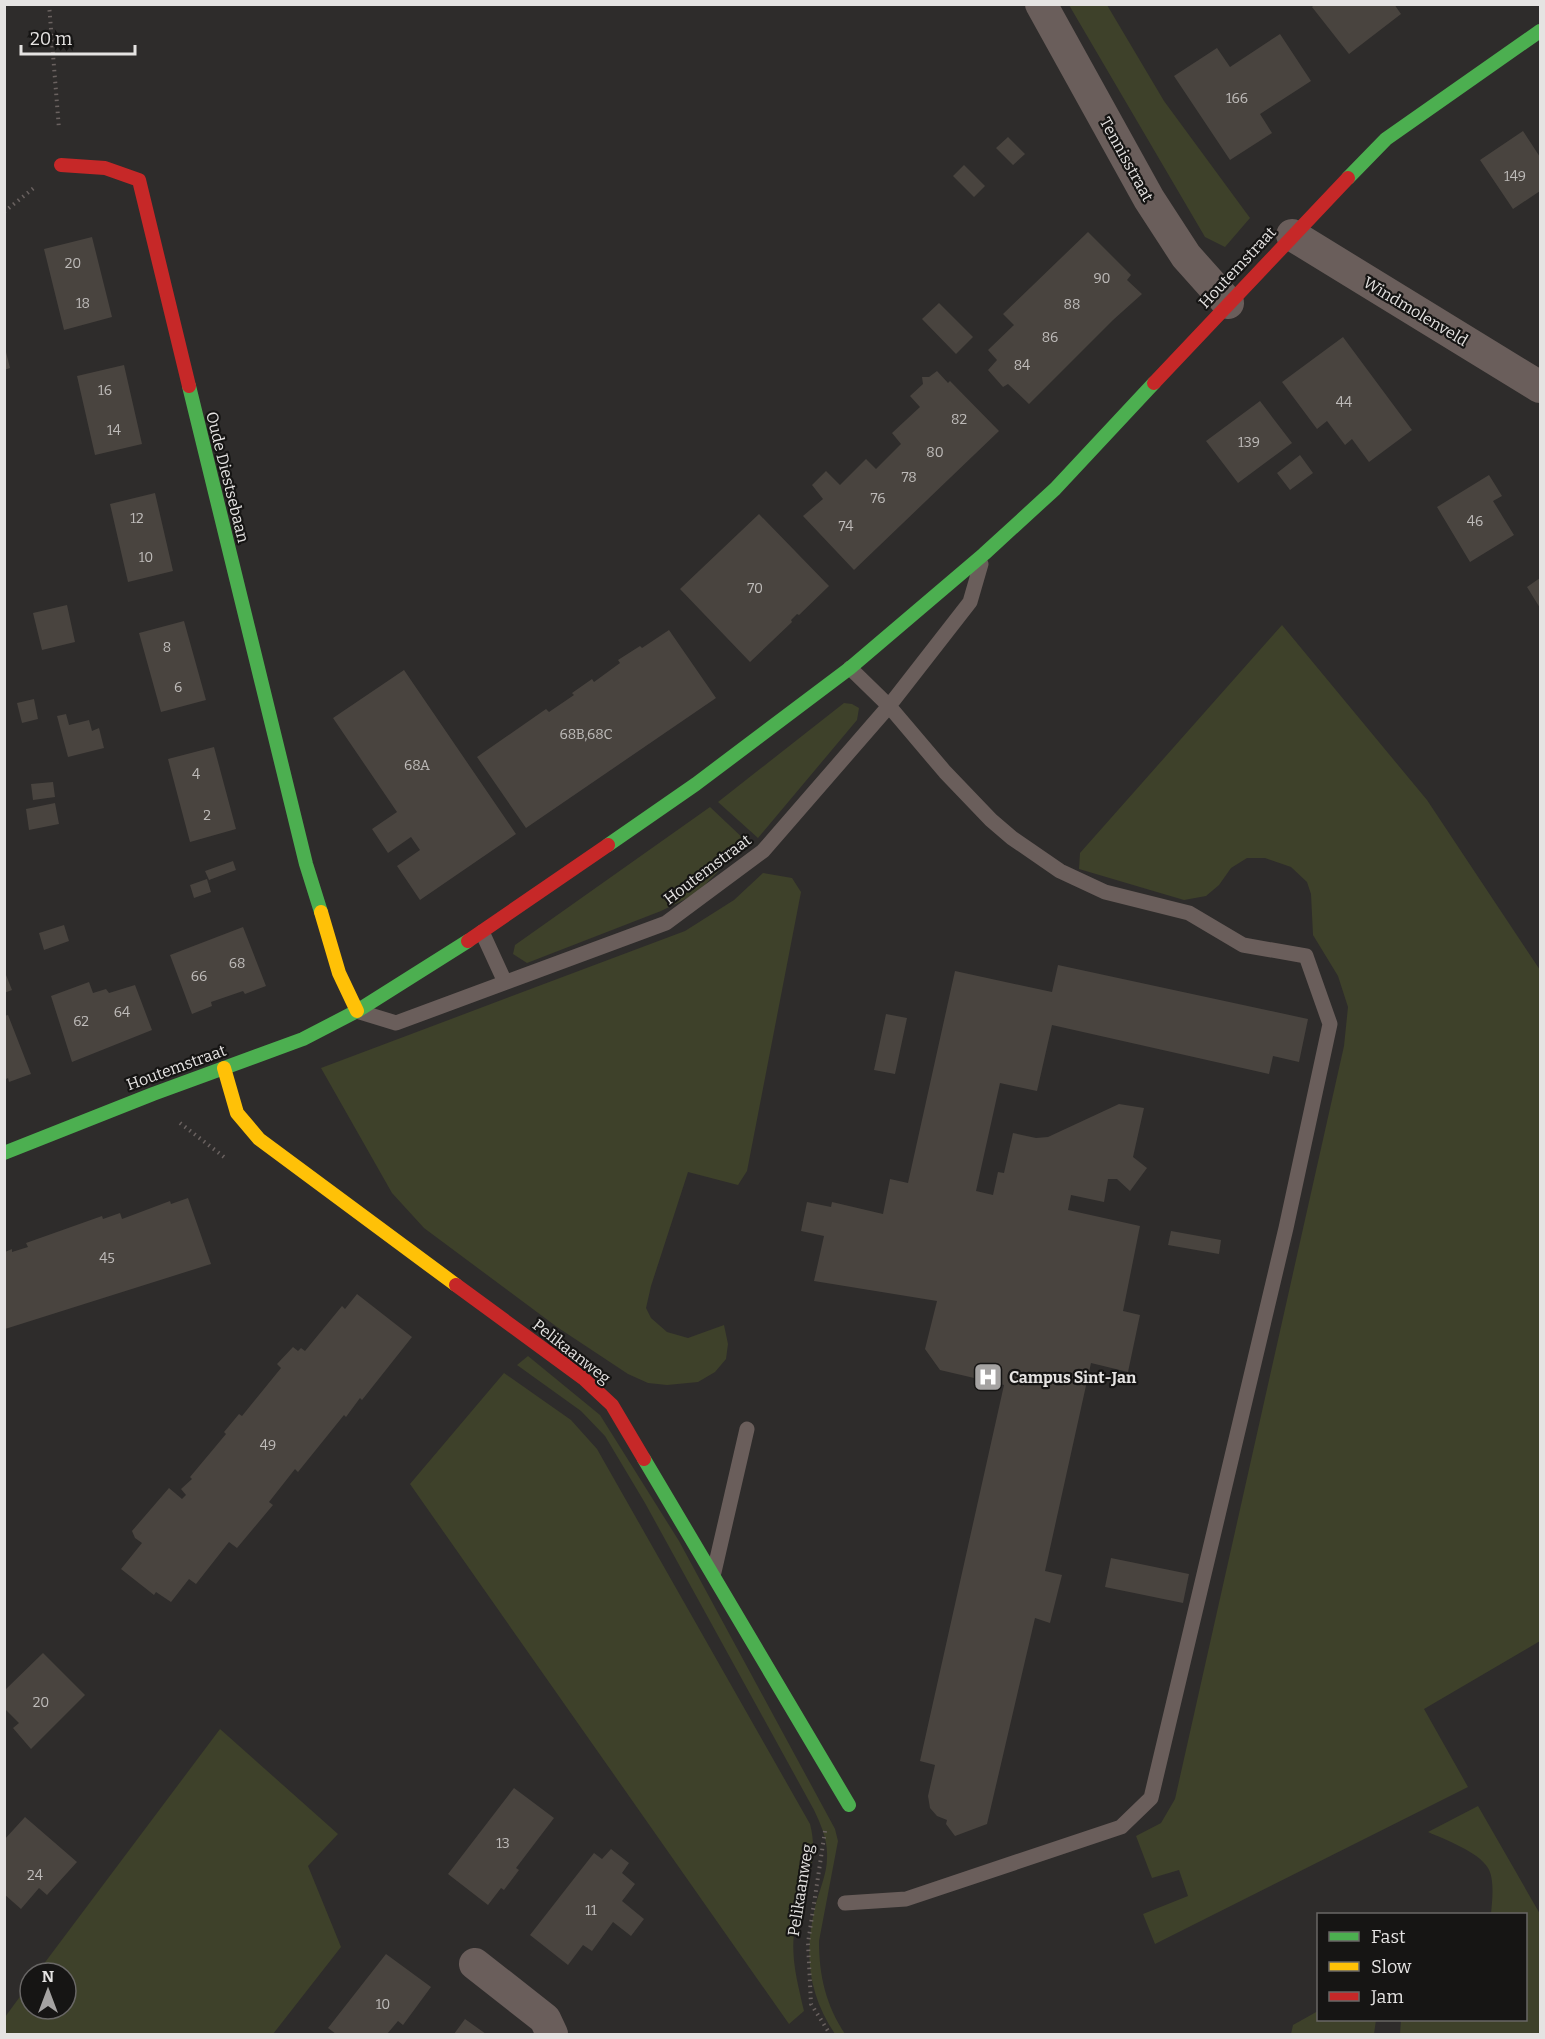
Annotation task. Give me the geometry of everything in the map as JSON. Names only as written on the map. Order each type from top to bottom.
[{"type":"street","name":"Tennisstraat","points":[[1041,4],[1149,199],[1186,256],[1228,303]]},
{"type":"street","name":"Houtemstraat","points":[[4,1153],[303,1039],[357,1011],[482,932],[696,784],[850,668],[984,554],[1056,489],[1292,235],[1386,139],[1540,30]]},
{"type":"street","name":"Oude Diestsebaan","points":[[61,165],[105,168],[138,180],[306,864],[339,973],[357,1011]]},
{"type":"street","name":"Windmolenveld","points":[[1292,235],[1540,387]]},
{"type":"street","name":"Pelikaanweg","points":[[224,1068],[237,1113],[259,1139],[583,1378],[612,1404],[849,1804]]},
{"type":"street","points":[[475,1964],[545,2019],[552,2034]]},
{"type":"lane","name":"Houtemstraat","points":[[357,1011],[396,1023],[666,923],[763,851],[889,706],[970,603],[984,554]]},
{"type":"lane","points":[[845,1903],[906,1899],[1110,1831],[1121,1827],[1151,1798],[1284,1240],[1330,1024],[1306,956],[1243,945],[1189,912],[1105,892],[1060,871],[1012,838],[991,820],[945,772],[889,706],[850,668]]},
{"type":"lane","points":[[482,932],[505,982]]},
{"type":"lane","points":[[714,1576],[747,1429]]},
{"type":"path","points":[[49,4],[61,165]]},
{"type":"path","name":"Pelikaanweg","points":[[820,1822],[826,1832],[808,1943],[811,2004],[830,2034]]},
{"type":"green space","points":[[1069,5],[1107,5],[1164,101],[1250,218],[1225,247],[1205,237]]},
{"type":"green space","points":[[1282,625],[1427,800],[1540,970],[1540,1641],[1424,1709],[1468,1787],[1155,1944],[1143,1914],[1188,1896],[1179,1870],[1152,1878],[1136,1836],[1161,1823],[1175,1799],[1344,1046],[1348,1007],[1338,976],[1313,935],[1311,894],[1307,882],[1291,867],[1265,858],[1247,858],[1231,868],[1219,885],[1206,896],[1184,900],[1079,869],[1080,853]]},
{"type":"green space","points":[[844,703],[859,708],[857,720],[758,838],[718,802]]},
{"type":"green space","points":[[710,807],[747,842],[696,894],[661,911],[527,963],[513,954],[515,945]]},
{"type":"green space","points":[[763,873],[792,878],[801,892],[747,1171],[738,1185],[688,1172],[646,1308],[651,1318],[667,1332],[688,1338],[724,1325],[728,1344],[726,1359],[715,1372],[698,1382],[667,1385],[648,1383],[628,1374],[557,1327],[424,1228],[392,1193],[321,1068],[685,931],[734,900]]},
{"type":"green space","points":[[528,1356],[600,1415],[679,1541],[835,1829],[838,1841],[819,1941],[819,1954],[828,2001],[845,2034],[835,2034],[826,2019],[814,1989],[811,1973],[809,1957],[812,1924],[827,1864],[825,1839],[814,1810],[645,1503],[605,1436],[581,1411],[517,1365]]},
{"type":"green space","points":[[504,1373],[571,1420],[597,1449],[810,1824],[813,1839],[811,1867],[797,1918],[793,1943],[804,2011],[789,2024],[410,1484]]},
{"type":"green space","points":[[220,1729],[338,1834],[308,1866],[341,1947],[273,2034],[5,2034],[5,2017],[18,1999],[18,2021],[78,2021],[78,1961],[46,1961]]},
{"type":"green space","points":[[1478,1806],[1540,1914],[1540,2034],[1400,2034],[1401,2021],[1527,2021],[1527,1913],[1491,1913],[1492,1884],[1488,1868],[1469,1851],[1428,1832]]},
{"type":"green space","points":[[1317,2012],[1317,2021],[1376,2021],[1374,2034],[1291,2034],[1293,2025]]},
{"type":"building","points":[[1315,4],[1394,4],[1401,14],[1349,54],[1312,7]]},
{"type":"building","points":[[1280,34],[1311,81],[1260,114],[1272,133],[1230,160],[1174,76],[1217,48],[1230,67]]},
{"type":"building","points":[[1523,131],[1540,157],[1540,191],[1513,209],[1480,160]]},
{"type":"building","points":[[1008,137],[1025,154],[1013,165],[996,148]]},
{"type":"building","points":[[964,165],[985,186],[974,197],[953,176]]},
{"type":"building","points":[[1088,232],[1131,275],[1127,280],[1142,294],[1029,404],[1008,384],[1003,387],[988,370],[997,360],[988,350],[1014,325],[1003,314]]},
{"type":"building","points":[[92,237],[112,317],[64,330],[44,249]]},
{"type":"building","points":[[939,303],[973,337],[956,354],[922,319]]},
{"type":"building","points":[[1343,337],[1412,430],[1369,462],[1352,439],[1345,445],[1327,421],[1317,429],[1282,382]]},
{"type":"building","points":[[4,349],[10,368],[4,370]]},
{"type":"building","points":[[124,365],[142,444],[95,455],[77,376]]},
{"type":"building","points":[[937,371],[948,383],[950,381],[999,431],[854,570],[803,516],[823,499],[812,485],[826,471],[840,485],[866,459],[876,469],[901,444],[892,433],[920,407],[910,396],[923,384],[922,377],[929,377]]},
{"type":"building","points":[[1260,401],[1292,443],[1238,483],[1206,441]]},
{"type":"building","points":[[1300,455],[1313,473],[1290,490],[1277,473]]},
{"type":"building","points":[[1489,475],[1502,496],[1493,501],[1514,535],[1470,562],[1437,507]]},
{"type":"building","points":[[155,493],[173,571],[128,582],[110,504]]},
{"type":"building","points":[[759,514],[829,586],[799,615],[797,614],[791,620],[792,622],[750,662],[680,589]]},
{"type":"building","points":[[1540,578],[1540,608],[1527,587]]},
{"type":"building","points":[[67,605],[75,642],[42,650],[33,613]]},
{"type":"building","points":[[184,621],[206,700],[161,712],[139,633]]},
{"type":"building","points":[[669,630],[716,698],[526,828],[477,757],[546,709],[549,712],[592,679],[594,682],[620,663],[618,660],[640,646],[642,648]]},
{"type":"building","points":[[404,670],[516,834],[420,900],[397,866],[420,850],[411,837],[388,853],[372,829],[397,812],[333,718]]},
{"type":"building","points":[[34,699],[38,719],[22,723],[17,703]]},
{"type":"building","points":[[66,714],[69,725],[89,720],[92,731],[99,728],[104,748],[68,757],[57,716]]},
{"type":"building","points":[[214,747],[236,829],[190,842],[168,759]]},
{"type":"building","points":[[53,782],[55,797],[33,800],[31,784]]},
{"type":"building","points":[[55,803],[59,824],[29,830],[26,809]]},
{"type":"building","points":[[233,861],[236,870],[209,880],[205,871]]},
{"type":"building","points":[[207,879],[211,892],[194,898],[190,885]]},
{"type":"building","points":[[64,925],[69,941],[44,950],[39,933]]},
{"type":"building","points":[[243,927],[266,986],[245,994],[243,991],[211,1002],[212,1006],[192,1014],[170,955]]},
{"type":"building","points":[[1058,965],[1308,1019],[1299,1062],[1273,1056],[1269,1074],[1052,1025],[1037,1091],[1000,1083],[976,1191],[993,1195],[998,1172],[1004,1173],[1013,1133],[1036,1138],[1048,1137],[1119,1104],[1144,1108],[1133,1157],[1147,1168],[1130,1191],[1117,1179],[1108,1179],[1104,1202],[1071,1195],[1068,1210],[1140,1226],[1123,1311],[1140,1315],[1128,1372],[1091,1363],[1045,1571],[1062,1575],[1050,1623],[1035,1618],[987,1824],[955,1836],[946,1824],[947,1820],[937,1816],[930,1808],[928,1796],[935,1765],[920,1761],[1004,1385],[940,1370],[925,1349],[937,1301],[814,1281],[824,1236],[801,1231],[807,1202],[831,1207],[832,1202],[883,1214],[890,1179],[908,1183],[955,971],[1052,992]]},
{"type":"building","points":[[4,970],[12,990],[4,993]]},
{"type":"building","points":[[89,982],[93,993],[106,989],[109,993],[135,985],[152,1030],[72,1062],[51,996]]},
{"type":"building","points":[[886,1014],[907,1018],[895,1074],[874,1070]]},
{"type":"building","points":[[8,1015],[31,1074],[9,1082],[8,1078],[4,1080],[4,1016]]},
{"type":"building","points":[[188,1198],[211,1264],[5,1329],[5,1252],[28,1247],[26,1243],[102,1216],[103,1219],[120,1213],[122,1219],[170,1201],[171,1204]]},
{"type":"building","points":[[1171,1231],[1221,1240],[1219,1254],[1168,1245]]},
{"type":"building","points":[[357,1294],[412,1337],[362,1400],[360,1398],[346,1417],[344,1415],[298,1472],[295,1469],[269,1502],[273,1505],[237,1548],[229,1542],[196,1584],[189,1579],[171,1602],[156,1592],[154,1595],[121,1569],[142,1543],[135,1538],[132,1531],[169,1488],[182,1499],[186,1495],[181,1489],[192,1479],[190,1477],[226,1434],[224,1432],[239,1414],[242,1416],[281,1368],[277,1364],[293,1347],[298,1351],[301,1348],[305,1351],[342,1306],[345,1309]]},
{"type":"building","points":[[1111,1558],[1189,1574],[1183,1603],[1105,1587]]},
{"type":"building","points":[[43,1653],[85,1695],[31,1749],[13,1728],[19,1723],[4,1708],[4,1691]]},
{"type":"building","points":[[514,1788],[554,1818],[516,1868],[519,1870],[504,1890],[501,1888],[488,1905],[448,1874]]},
{"type":"building","points":[[25,1817],[77,1862],[47,1895],[39,1888],[21,1909],[4,1894],[4,1840]]},
{"type":"building","points":[[611,1849],[629,1863],[622,1873],[635,1884],[622,1901],[644,1919],[631,1936],[613,1922],[592,1951],[583,1945],[568,1965],[530,1935],[594,1853],[602,1859]]},
{"type":"building","points":[[386,1954],[431,1987],[403,2025],[398,2021],[387,2034],[336,2034],[328,2028]]},
{"type":"building","points":[[465,2019],[486,2034],[454,2034]]},
{"type":"traffic: fast","points":[[1348,178],[1386,139],[1540,31]]},
{"type":"traffic: fast","points":[[608,845],[696,784],[850,668],[984,554],[1055,489],[1154,383]]},
{"type":"traffic: fast","points":[[189,386],[306,864],[321,912]]},
{"type":"traffic: fast","points":[[4,1153],[153,1094],[303,1039],[357,1011],[468,941]]},
{"type":"traffic: fast","points":[[644,1459],[849,1805]]},
{"type":"traffic: slow","points":[[321,912],[339,973],[357,1011]]},
{"type":"traffic: slow","points":[[224,1068],[237,1113],[259,1139],[456,1285]]},
{"type":"traffic: jam","points":[[61,165],[105,168],[139,180],[189,386]]},
{"type":"traffic: jam","points":[[1154,383],[1348,178]]},
{"type":"traffic: jam","points":[[468,941],[608,845]]},
{"type":"traffic: jam","points":[[456,1285],[583,1378],[612,1405],[644,1459]]},
{"type":"place","name":"Campus Sint-Jan","points":[[988,1377]]}]
